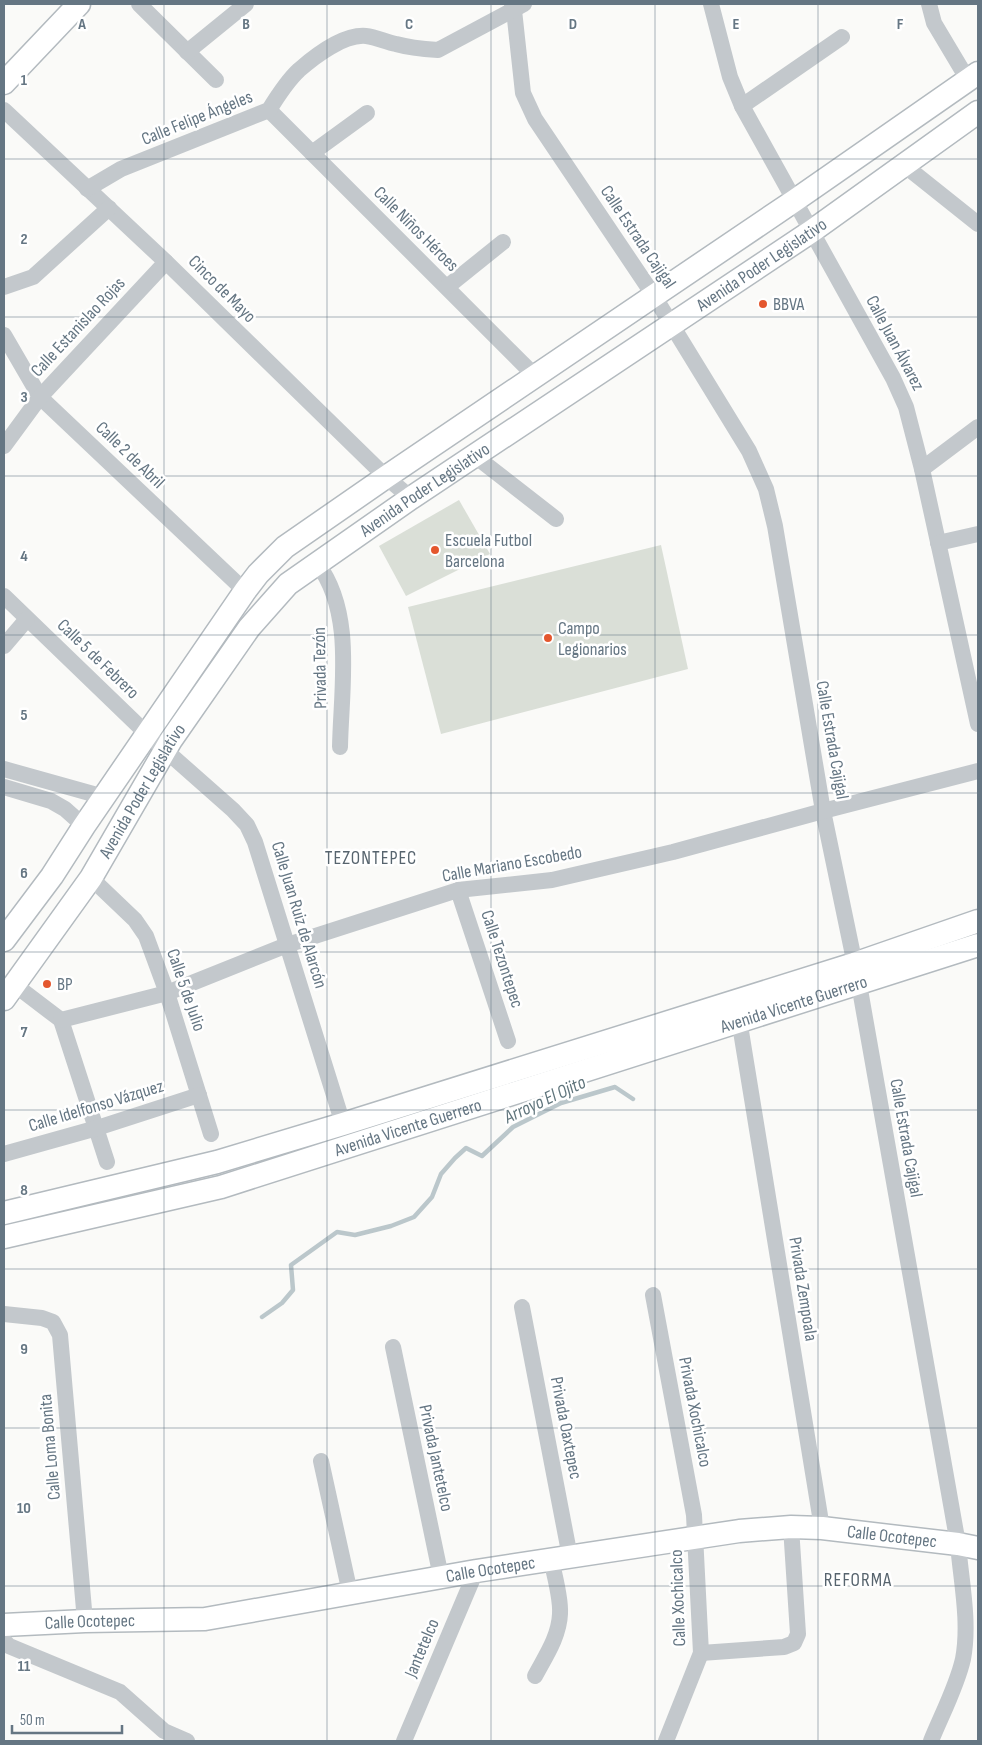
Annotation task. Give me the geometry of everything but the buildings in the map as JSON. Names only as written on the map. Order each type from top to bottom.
[{"type":"main road","points":[[4,83],[79,4]]},
{"type":"main road","name":"Avenida Poder Legislativo","points":[[4,940],[52,876],[244,592],[258,574],[285,547],[794,201],[973,76]]},
{"type":"main road","name":"Avenida Poder Legislativo","points":[[9,992],[91,878],[165,749],[249,628],[288,584],[411,498],[812,231],[978,112]]},
{"type":"main road","name":"Avenida Vicente Guerrero","points":[[857,974],[978,922]]},
{"type":"main road","name":"Avenida Vicente Guerrero","points":[[4,1237],[221,1186],[737,1012],[857,974],[978,945]]},
{"type":"main road","name":"Avenida Vicente Guerrero","points":[[4,1213],[217,1162],[343,1124],[737,1012]]},
{"type":"main road","name":"Calle Ocotepec","points":[[4,1625],[85,1621],[205,1619],[476,1571],[739,1531],[822,1528],[968,1546]]},
{"type":"street","points":[[139,4],[216,80]]},
{"type":"street","points":[[187,52],[246,4]]},
{"type":"street","name":"Calle Juan Álvarez","points":[[711,4],[730,77],[742,106],[893,378],[906,407],[922,469],[978,724]]},
{"type":"street","points":[[929,4],[934,23],[973,76]]},
{"type":"street","name":"Calle Felipe Ángeles","points":[[87,189],[121,169],[269,110],[276,98],[298,71],[331,46],[357,36],[368,36],[395,44],[438,50],[516,6]]},
{"type":"street","name":"Calle Estrada Cajigal","points":[[516,6],[523,93],[535,119],[654,296],[749,451],[766,489],[775,526],[823,811],[857,974],[968,1546],[963,1659],[951,1693],[930,1741]]},
{"type":"street","points":[[742,106],[842,37]]},
{"type":"street","name":"Cinco de Mayo","points":[[4,110],[166,262],[386,477],[411,498]]},
{"type":"street","name":"Calle Niños Héroes","points":[[269,110],[535,376]]},
{"type":"street","points":[[312,153],[367,113]]},
{"type":"street","points":[[904,164],[978,224]]},
{"type":"street","points":[[4,287],[33,277],[109,208]]},
{"type":"street","points":[[446,287],[504,242]]},
{"type":"street","name":"Calle Estanislao Rojas","points":[[4,446],[40,397],[166,262]]},
{"type":"street","name":"Calle 2 de Abril","points":[[4,335],[40,397],[244,592]]},
{"type":"street","points":[[922,469],[978,427]]},
{"type":"street","points":[[475,456],[556,518]]},
{"type":"street","points":[[938,543],[978,534]]},
{"type":"street","name":"Privada Tezón","points":[[317,563],[327,576],[342,633],[343,665],[340,747]]},
{"type":"street","name":"Calle 5 de Febrero","points":[[4,596],[147,734],[165,749]]},
{"type":"street","points":[[4,646],[27,619]]},
{"type":"street","name":"Calle Juan Ruiz de Alarcón","points":[[165,749],[233,810],[247,825],[256,842],[343,1124]]},
{"type":"street","points":[[4,769],[104,797]]},
{"type":"street","name":"Calle Mariano Escobedo","points":[[60,1020],[167,993],[287,945],[458,890],[552,880],[673,852],[978,771]]},
{"type":"street","points":[[4,787],[51,801],[65,809],[84,826]]},
{"type":"street","name":"Calle 5 de Julio","points":[[91,878],[134,920],[146,936],[167,993],[211,1134]]},
{"type":"street","name":"Calle Tezontepec","points":[[458,890],[508,1041]]},
{"type":"street","points":[[9,992],[60,1020],[107,1162]]},
{"type":"street","name":"Privada Zempoala","points":[[737,1012],[822,1528]]},
{"type":"street","name":"Calle Idelfonso Vázquez","points":[[4,1154],[97,1128],[199,1095]]},
{"type":"street","name":"Privada Xochicalco","points":[[652,1295],[694,1515],[696,1537]]},
{"type":"street","name":"Privada Oaxtepec","points":[[522,1306],[561,1559],[561,1612],[559,1625],[553,1642],[535,1676]]},
{"type":"street","name":"Calle Loma Bonita","points":[[4,1314],[42,1318],[53,1322],[60,1335],[85,1621]]},
{"type":"street","name":"Privada Jantetelco","points":[[393,1347],[441,1578]]},
{"type":"street","points":[[320,1461],[350,1593]]},
{"type":"street","points":[[701,1653],[784,1647],[794,1643],[798,1634],[791,1528]]},
{"type":"street","name":"Calle Xochicalco","points":[[666,1741],[701,1653],[696,1537]]},
{"type":"street","name":"Jantetelco","points":[[404,1741],[476,1571]]},
{"type":"street","points":[[4,1641],[9,1646],[120,1692],[164,1730],[187,1741]]},
{"type":"shaded area","name":"Escuela Futbol Barcelona","points":[[459,500],[490,554],[406,596],[379,546]]},
{"type":"shaded area","name":"Campo Legionarios","points":[[661,545],[688,669],[441,734],[408,607]]},
{"type":"waterway","name":"Arroyo El Ojito","points":[[262,1317],[282,1303],[293,1290],[291,1265],[337,1232],[355,1235],[391,1226],[414,1217],[432,1197],[441,1174],[466,1148],[482,1156],[513,1127],[561,1103],[615,1087],[633,1099]]},
{"type":"place","name":"BBVA","points":[[763,304]]},
{"type":"place","name":"Escuela Futbol Barcelona","points":[[435,550]]},
{"type":"place","name":"Campo Legionarios","points":[[548,638]]},
{"type":"place","name":"BP","points":[[47,984]]},
{"type":"district","name":"TEZONTEPEC","points":[[371,858]]},
{"type":"district","name":"REFORMA","points":[[858,1580]]}]
